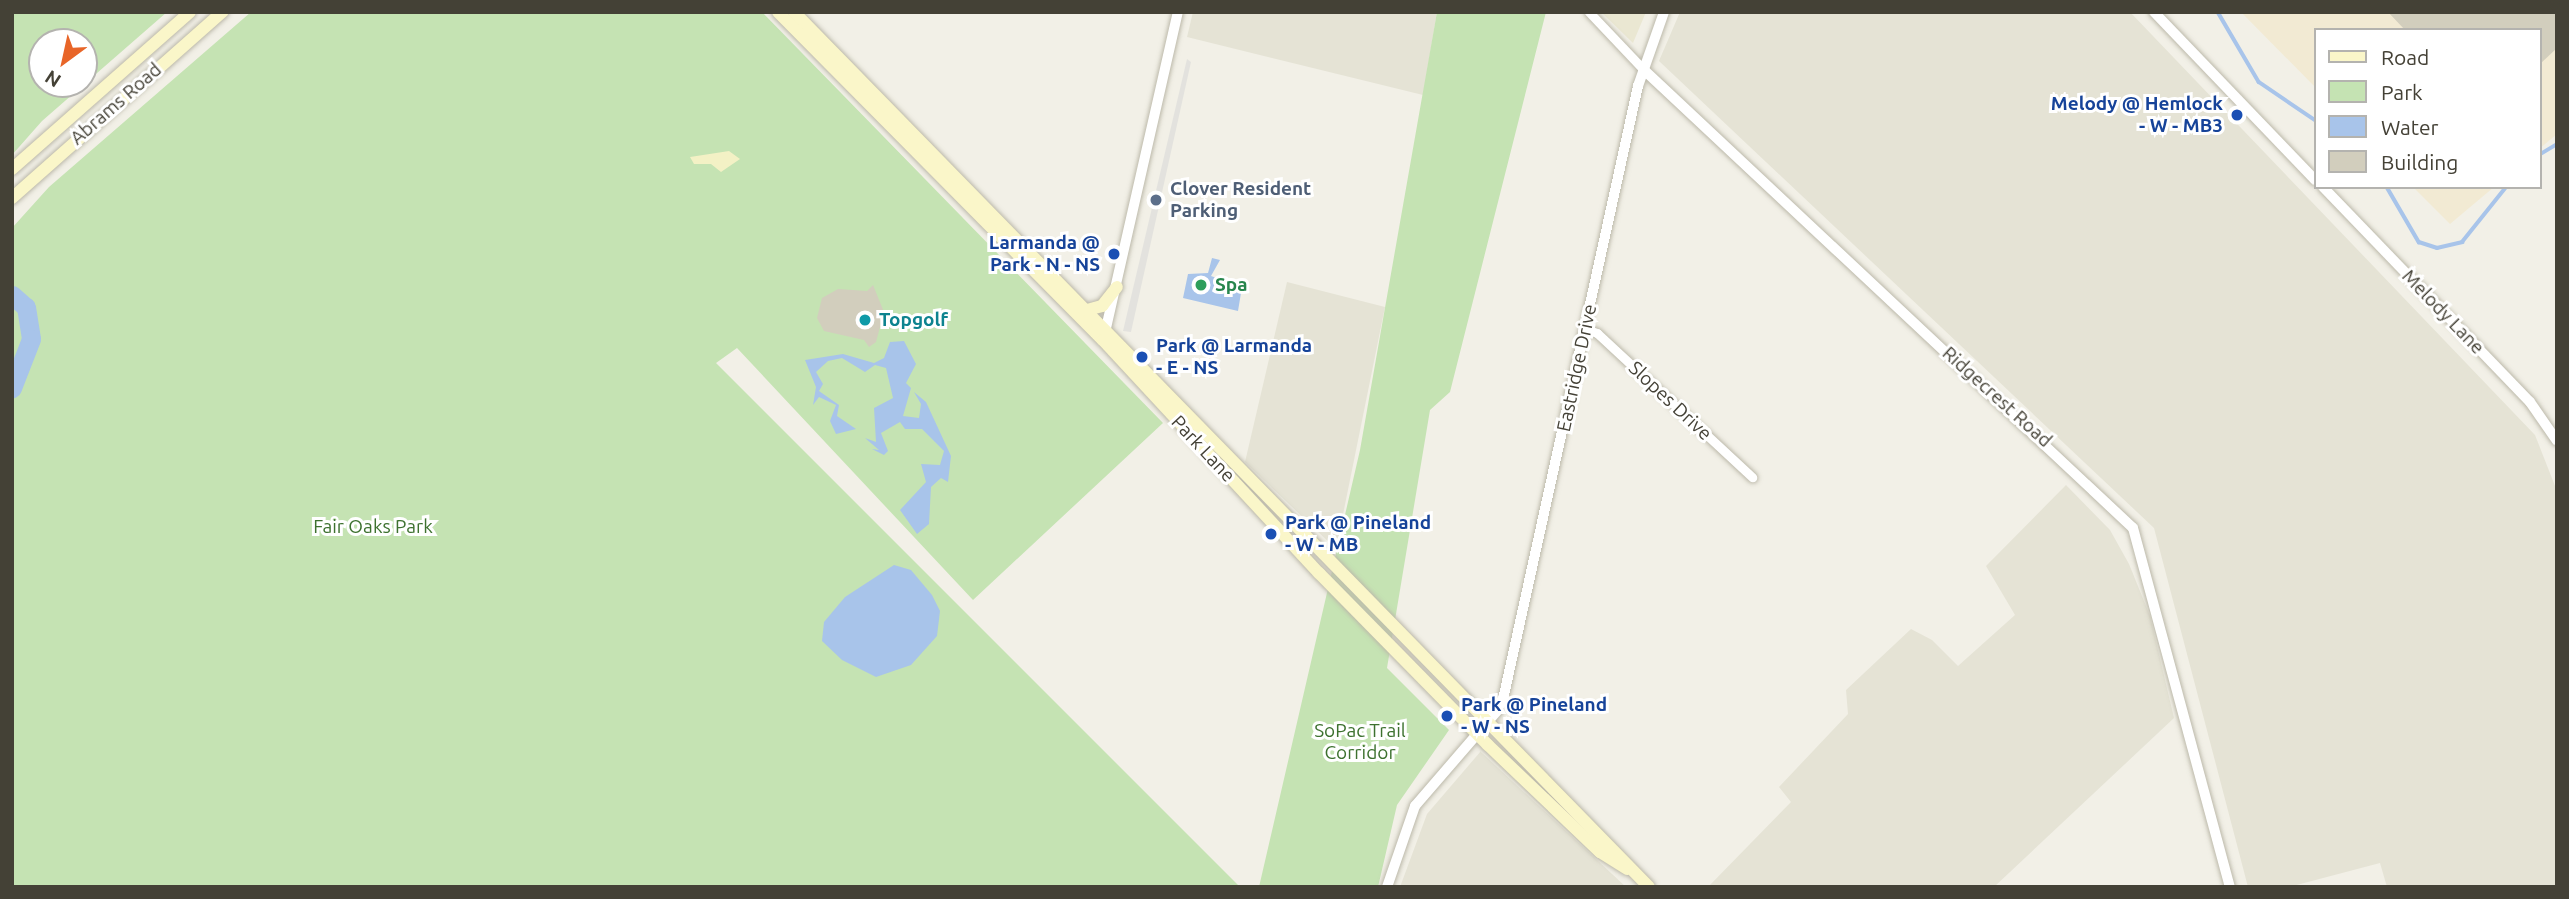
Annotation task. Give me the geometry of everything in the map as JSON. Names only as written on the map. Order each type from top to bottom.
[{"type":"main road","name":"Abrams Road","points":[[12,169],[190,12]]},
{"type":"main road","name":"Abrams Road","points":[[12,198],[222,12]]},
{"type":"main road","name":"Park Lane","points":[[778,12],[1105,335],[1242,482],[1331,561],[1609,841],[1649,887]]},
{"type":"main road","name":"Park Lane","points":[[794,12],[1087,310],[1105,335]]},
{"type":"main road","points":[[1087,310],[1106,303],[1117,287]]},
{"type":"main road","name":"Park Lane","points":[[1242,482],[1319,573],[1477,734],[1600,852],[1636,875]]},
{"type":"main road","points":[[1319,573],[1331,561]]},
{"type":"street","points":[[1105,335],[1178,12]]},
{"type":"street","name":"Ridgecrest Road","points":[[1589,12],[1643,69],[2133,528],[2230,887]]},
{"type":"street","name":"Eastridge Drive","points":[[1489,722],[1508,679],[1643,69],[1664,12]]},
{"type":"street","points":[[2154,12],[2314,179]]},
{"type":"street","name":"Melody Lane","points":[[2325,189],[2530,402],[2557,441]]},
{"type":"street","name":"Slopes Drive","points":[[1586,329],[1597,333],[1752,477]]},
{"type":"street","points":[[1387,887],[1415,806],[1489,722]]},
{"type":"shaded area","points":[[1193,12],[1437,12],[1423,95],[1187,37]]},
{"type":"shaded area","points":[[1601,12],[1646,12],[1633,43]]},
{"type":"shaded area","points":[[1680,12],[2130,12],[2535,435],[2557,491],[2557,887],[2387,887],[2380,863],[2289,887],[2248,887],[2154,528],[1659,61]]},
{"type":"shaded area","points":[[2241,12],[2557,12],[2557,134],[2541,147],[2541,28],[2314,28],[2314,86]]},
{"type":"shaded area","name":"Clover Resident Parking","points":[[1187,59],[1191,62],[1131,332],[1123,331]]},
{"type":"shaded area","points":[[2415,189],[2492,189],[2450,224]]},
{"type":"shaded area","points":[[1287,282],[1385,307],[1336,549],[1245,462]]},
{"type":"shaded area","points":[[2066,485],[2110,530],[2129,564],[2150,616],[2174,718],[1994,887],[1708,887],[1791,802],[1779,787],[1848,714],[1846,690],[1911,629],[1932,640],[1958,666],[2015,615],[1986,566]]},
{"type":"shaded area","points":[[1481,751],[1626,887],[1400,887],[1427,814]]},
{"type":"green space","points":[[12,12],[167,12],[98,72],[98,28],[28,28],[28,98],[68,98],[42,121],[12,155]]},
{"type":"green space","name":"Fair Oaks Park","points":[[251,12],[762,12],[1163,423],[973,600],[737,348],[716,363],[1240,887],[12,887],[12,228],[49,187]]},
{"type":"green space","name":"SoPac Trail Corridor","points":[[1437,12],[1546,12],[1450,392],[1430,410],[1387,668],[1449,730],[1397,805],[1378,887],[1259,887],[1360,450]]},
{"type":"sand","points":[[729,151],[740,159],[721,172],[711,164],[694,164],[690,157]]},
{"type":"water","name":"Spa","points":[[1212,258],[1220,260],[1211,276],[1242,287],[1238,311],[1183,298],[1188,274],[1208,273]]},
{"type":"water","points":[[904,341],[916,364],[906,383],[911,388],[903,416],[919,418],[921,404],[914,392],[926,402],[951,456],[948,482],[941,478],[931,487],[929,524],[917,534],[900,510],[926,482],[921,464],[940,465],[944,451],[922,429],[905,429],[900,422],[881,433],[888,451],[884,455],[872,449],[879,450],[865,438],[876,442],[874,408],[893,398],[886,368],[875,365],[865,372],[842,358],[828,361],[816,372],[823,384],[819,391],[839,405],[837,416],[856,429],[836,434],[830,421],[836,405],[819,397],[813,405],[816,387],[805,360],[843,354],[874,363],[884,358],[890,342]]},
{"type":"water","points":[[894,565],[911,570],[932,595],[940,611],[937,636],[911,665],[876,677],[842,660],[822,641],[824,622],[845,597]]},
{"type":"building","points":[[2388,12],[2557,12],[2557,48],[2541,63],[2541,28],[2403,28]]},
{"type":"building","points":[[873,285],[884,312],[876,342],[869,347],[864,340],[824,331],[817,318],[822,298],[838,289],[867,291]]},
{"type":"waterway","points":[[2218,12],[2259,82],[2314,119]]},
{"type":"waterway","points":[[2541,154],[2557,144]]},
{"type":"waterway","points":[[2388,189],[2419,242],[2437,248],[2462,242],[2504,189]]},
{"type":"waterway","points":[[12,295],[26,307],[31,339],[12,388]]},
{"type":"place","name":"Melody @ Hemlock - W - MB3","points":[[2237,115]]},
{"type":"place","name":"Clover Resident Parking","points":[[1156,200]]},
{"type":"place","name":"Larmanda @ Park - N - NS","points":[[1114,254]]},
{"type":"place","name":"Spa","points":[[1201,285]]},
{"type":"place","name":"Topgolf","points":[[865,320]]},
{"type":"place","name":"Park @ Larmanda - E - NS","points":[[1142,357]]},
{"type":"place","name":"Park @ Pineland - W - MB","points":[[1271,534]]},
{"type":"place","name":"Park @ Pineland - W - NS","points":[[1447,716]]}]
